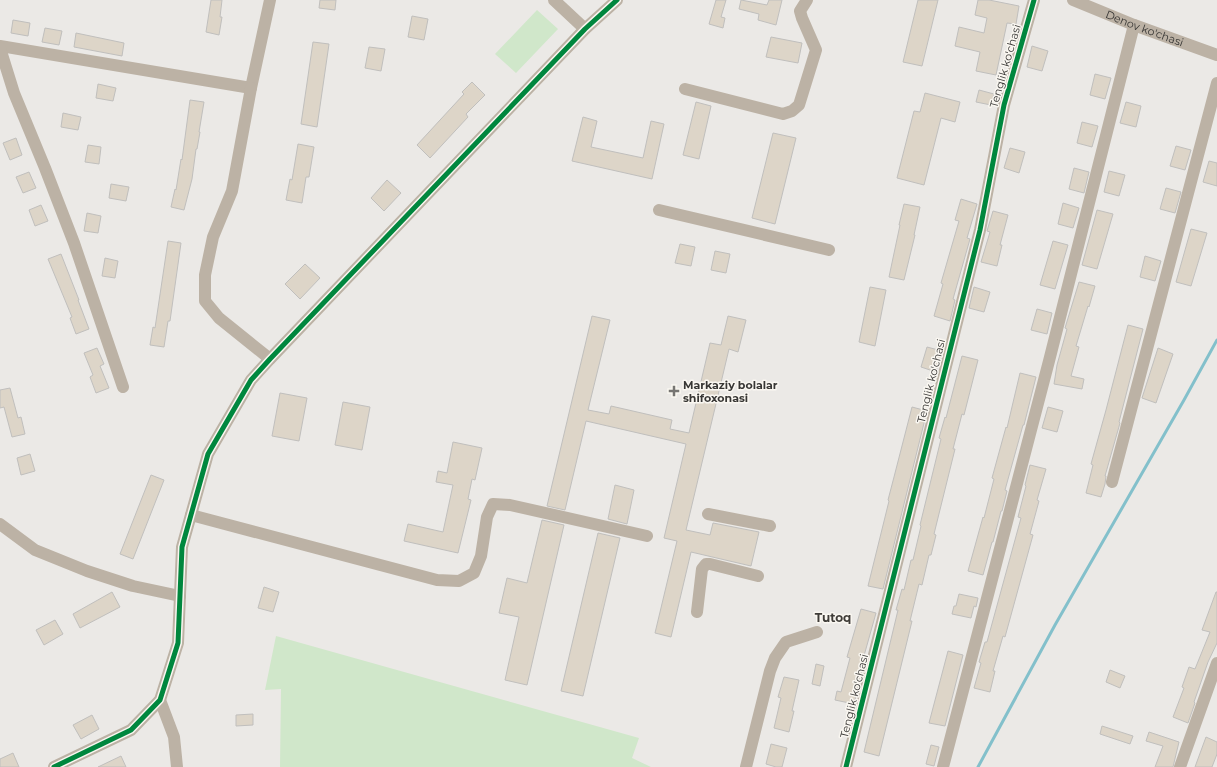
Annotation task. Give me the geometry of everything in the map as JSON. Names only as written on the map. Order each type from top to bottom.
[{"type":"street","points":[[270,0],[251,88],[232,191],[213,238],[205,275],[205,301],[219,318],[270,359]]},
{"type":"street","points":[[554,0],[585,29]]},
{"type":"street","points":[[54,767],[131,730],[160,700],[178,643],[182,547],[208,454],[251,380],[585,29],[617,0]]},
{"type":"street","points":[[685,89],[783,114],[792,111],[799,105],[816,50],[800,12],[807,0]]},
{"type":"street","name":"Tenglik ko'chasi","points":[[846,767],[980,230],[1004,105],[1034,0]]},
{"type":"street","name":"Denov ko'chasi","points":[[1073,0],[1089,2],[1134,25],[1217,55]]},
{"type":"street","points":[[943,767],[1049,361],[1134,25]]},
{"type":"street","points":[[124,387],[74,243],[14,93],[0,47],[251,88]]},
{"type":"street","points":[[1112,482],[1217,83]]},
{"type":"street","points":[[659,210],[829,250]]},
{"type":"street","points":[[191,515],[436,580],[459,581],[474,573],[481,556],[488,517],[493,504],[510,505],[647,536]]},
{"type":"street","points":[[708,514],[770,526]]},
{"type":"street","points":[[0,524],[35,550],[133,586],[180,596]]},
{"type":"street","points":[[696,612],[702,570],[706,564],[758,576]]},
{"type":"street","points":[[746,767],[770,671],[775,658],[786,642],[817,632]]},
{"type":"street","points":[[1180,767],[1217,663]]},
{"type":"street","points":[[160,700],[174,737],[177,767]]},
{"type":"green space","points":[[537,10],[558,29],[516,73],[495,54]]},
{"type":"green space","points":[[276,636],[639,738],[632,758],[651,767],[280,767],[281,689],[265,690]]},
{"type":"building","points":[[211,0],[222,0],[220,17],[222,17],[219,35],[206,32]]},
{"type":"building","points":[[320,0],[336,0],[335,10],[319,8]]},
{"type":"building","points":[[716,0],[726,0],[721,17],[725,18],[723,28],[709,24]]},
{"type":"building","points":[[741,0],[767,5],[769,0],[782,0],[776,25],[758,20],[759,14],[739,9]]},
{"type":"building","points":[[918,0],[938,0],[922,66],[903,62]]},
{"type":"building","points":[[978,0],[989,0],[1019,6],[1016,24],[1007,23],[996,75],[976,71],[980,52],[955,46],[959,27],[984,33],[987,18],[975,15]]},
{"type":"building","points":[[412,16],[428,19],[424,40],[408,37]]},
{"type":"building","points":[[13,20],[30,23],[28,36],[11,33]]},
{"type":"building","points":[[45,28],[62,31],[59,45],[42,42]]},
{"type":"building","points":[[76,33],[124,43],[122,56],[74,47]]},
{"type":"building","points":[[771,37],[802,43],[798,63],[766,57]]},
{"type":"building","points":[[313,42],[329,44],[317,127],[301,124]]},
{"type":"building","points":[[1032,46],[1048,51],[1042,71],[1027,67]]},
{"type":"building","points":[[369,47],[385,49],[381,71],[365,68]]},
{"type":"building","points":[[1095,74],[1111,78],[1105,99],[1090,95]]},
{"type":"building","points":[[472,82],[485,95],[466,114],[468,117],[430,158],[417,145],[464,94],[462,92]]},
{"type":"building","points":[[98,84],[116,88],[113,101],[96,98]]},
{"type":"building","points":[[979,90],[994,94],[991,105],[976,102]]},
{"type":"building","points":[[925,93],[960,102],[955,122],[941,118],[924,185],[897,178],[914,111],[920,112]]},
{"type":"building","points":[[190,100],[204,102],[192,179],[184,210],[171,207],[175,189],[176,190],[181,159],[182,160]]},
{"type":"building","points":[[696,102],[711,106],[699,159],[683,155]]},
{"type":"building","points":[[1126,102],[1141,106],[1136,127],[1120,123]]},
{"type":"building","points":[[63,113],[81,117],[78,130],[61,127]]},
{"type":"building","points":[[583,117],[597,121],[591,147],[643,158],[651,121],[664,124],[652,179],[572,161]]},
{"type":"building","points":[[1082,122],[1098,126],[1092,147],[1077,143]]},
{"type":"building","points":[[773,133],[796,138],[775,224],[752,218]]},
{"type":"building","points":[[16,138],[22,155],[10,160],[3,143]]},
{"type":"building","points":[[298,144],[314,147],[309,177],[306,177],[302,203],[286,200],[290,179],[292,180]]},
{"type":"building","points":[[88,145],[101,147],[99,164],[85,162]]},
{"type":"building","points":[[1176,146],[1191,150],[1185,170],[1170,166]]},
{"type":"building","points":[[1010,148],[1025,152],[1019,173],[1004,168]]},
{"type":"building","points":[[1209,161],[1217,163],[1217,186],[1203,182]]},
{"type":"building","points":[[1074,168],[1089,172],[1084,193],[1069,189]]},
{"type":"building","points":[[1109,171],[1125,175],[1119,196],[1104,192]]},
{"type":"building","points":[[29,172],[36,188],[23,193],[16,177]]},
{"type":"building","points":[[387,180],[401,193],[384,211],[371,198]]},
{"type":"building","points":[[111,184],[129,187],[126,201],[109,198]]},
{"type":"building","points":[[1166,188],[1181,192],[1175,213],[1160,209]]},
{"type":"building","points":[[961,199],[977,204],[967,238],[970,239],[953,299],[955,300],[950,321],[934,316],[943,284],[941,283],[959,221],[955,220]]},
{"type":"building","points":[[1063,203],[1079,208],[1073,228],[1058,224]]},
{"type":"building","points":[[904,204],[920,207],[904,280],[889,277]]},
{"type":"building","points":[[41,205],[48,221],[35,226],[29,210]]},
{"type":"building","points":[[1097,210],[1113,214],[1097,269],[1082,265]]},
{"type":"building","points":[[993,211],[1008,215],[1000,245],[1002,245],[997,266],[981,262],[990,232],[987,231]]},
{"type":"building","points":[[87,213],[101,216],[98,233],[84,231]]},
{"type":"building","points":[[1191,229],[1207,233],[1191,286],[1176,282]]},
{"type":"building","points":[[168,241],[181,243],[170,321],[168,321],[164,347],[150,345],[153,327],[155,328]]},
{"type":"building","points":[[1053,241],[1068,245],[1055,289],[1040,285]]},
{"type":"building","points":[[680,244],[695,247],[691,266],[675,263]]},
{"type":"building","points":[[715,251],[730,254],[726,273],[711,270]]},
{"type":"building","points":[[61,254],[89,329],[76,334],[70,318],[72,317],[48,259]]},
{"type":"building","points":[[1145,256],[1161,261],[1155,281],[1140,277]]},
{"type":"building","points":[[105,258],[118,261],[115,278],[102,276]]},
{"type":"building","points":[[305,264],[320,278],[300,299],[285,284]]},
{"type":"building","points":[[1079,282],[1095,286],[1076,346],[1079,347],[1071,376],[1084,379],[1082,389],[1054,384],[1057,365],[1067,329],[1065,328]]},
{"type":"building","points":[[870,287],[886,290],[875,346],[859,342]]},
{"type":"building","points":[[974,287],[990,292],[984,312],[969,308]]},
{"type":"building","points":[[1037,309],[1052,313],[1047,334],[1031,330]]},
{"type":"building","points":[[592,316],[610,320],[588,410],[609,414],[611,406],[672,420],[670,429],[689,433],[710,343],[721,345],[728,316],[746,320],[738,352],[729,349],[686,530],[710,535],[713,523],[759,532],[751,566],[691,552],[671,637],[655,633],[677,541],[664,538],[686,444],[586,421],[565,510],[547,506]]},
{"type":"building","points":[[1128,325],[1143,329],[1119,422],[1120,423],[1105,476],[1105,484],[1101,497],[1086,493],[1093,465],[1091,464]]},
{"type":"building","points":[[927,347],[942,351],[936,372],[921,367]]},
{"type":"building","points":[[97,348],[104,364],[100,366],[109,388],[96,393],[90,377],[93,375],[84,353]]},
{"type":"building","points":[[1158,348],[1173,354],[1156,403],[1142,398]]},
{"type":"building","points":[[962,356],[978,360],[964,415],[962,414],[953,449],[955,449],[934,534],[936,535],[931,555],[929,555],[922,585],[919,584],[910,621],[912,621],[879,756],[864,752],[898,610],[896,610],[902,589],[904,590],[911,560],[913,560],[941,439],[939,438],[945,417],[946,418]]},
{"type":"building","points":[[1020,373],[1036,377],[1005,490],[1007,491],[1002,511],[983,575],[968,571],[983,517],[984,518],[994,479],[992,478],[1006,427],[1007,428]]},
{"type":"building","points":[[10,388],[18,418],[21,417],[25,434],[12,437],[4,407],[0,408],[0,390]]},
{"type":"building","points":[[280,393],[307,398],[299,441],[272,436]]},
{"type":"building","points":[[343,402],[370,407],[362,450],[335,445]]},
{"type":"building","points":[[912,407],[927,411],[883,589],[868,586],[889,501],[888,500]]},
{"type":"building","points":[[1048,407],[1063,411],[1057,432],[1042,428]]},
{"type":"building","points":[[453,442],[482,448],[475,480],[472,479],[468,499],[471,500],[458,553],[404,541],[408,524],[443,532],[453,485],[436,482],[438,471],[447,473]]},
{"type":"building","points":[[30,454],[35,471],[21,475],[17,458]]},
{"type":"building","points":[[1030,465],[1046,469],[1037,500],[1039,501],[1030,534],[1033,535],[1005,637],[1003,636],[993,671],[995,671],[990,692],[974,688],[981,663],[979,662],[985,642],[987,642],[1021,518],[1018,517]]},
{"type":"building","points":[[151,475],[164,480],[133,559],[120,554]]},
{"type":"building","points":[[615,485],[634,490],[627,524],[608,519]]},
{"type":"building","points":[[542,520],[564,525],[527,685],[505,680],[519,617],[499,613],[507,578],[527,583]]},
{"type":"building","points":[[598,533],[620,538],[583,696],[561,691]]},
{"type":"building","points":[[264,587],[279,592],[273,612],[258,608]]},
{"type":"building","points":[[112,592],[120,607],[80,628],[73,614]]},
{"type":"building","points":[[1216,592],[1217,643],[1208,662],[1188,723],[1173,717],[1184,688],[1182,687],[1189,667],[1195,669],[1210,632],[1202,630]]},
{"type":"building","points":[[959,594],[978,598],[971,618],[952,614]]},
{"type":"building","points":[[861,609],[876,613],[860,670],[862,671],[854,704],[835,700],[837,691],[841,692],[850,658],[847,657]]},
{"type":"building","points":[[55,620],[63,634],[44,645],[36,630]]},
{"type":"building","points":[[948,651],[963,655],[945,726],[929,723]]},
{"type":"building","points":[[816,664],[824,666],[820,686],[812,684]]},
{"type":"building","points":[[1110,670],[1125,676],[1120,688],[1106,682]]},
{"type":"building","points":[[784,677],[799,680],[789,732],[774,728],[781,698],[778,697]]},
{"type":"building","points":[[253,714],[253,725],[236,726],[236,715]]},
{"type":"building","points":[[92,715],[99,729],[81,739],[73,725]]},
{"type":"building","points":[[1102,726],[1133,736],[1130,744],[1100,734]]},
{"type":"building","points":[[1149,732],[1179,742],[1173,767],[1155,767],[1163,746],[1146,741]]},
{"type":"building","points":[[1206,737],[1217,742],[1217,754],[1212,767],[1195,767]]},
{"type":"building","points":[[771,744],[787,748],[782,767],[766,764]]},
{"type":"building","points":[[931,745],[939,747],[934,766],[926,764]]},
{"type":"building","points":[[13,753],[19,767],[0,767],[0,759]]},
{"type":"building","points":[[121,756],[126,767],[98,767]]},
{"type":"waterway","points":[[978,767],[1055,625],[1217,340]]},
{"type":"cycle path","points":[[54,767],[131,730],[160,700],[178,643],[182,547],[208,454],[251,380],[585,29],[617,0]]},
{"type":"cycle path","points":[[846,767],[980,230],[1004,105],[1034,0]]},
{"type":"place","name":"Markaziy bolalar shifoxonasi","points":[[674,391]]},
{"type":"district","name":"Tutoq","points":[[833,618]]}]
